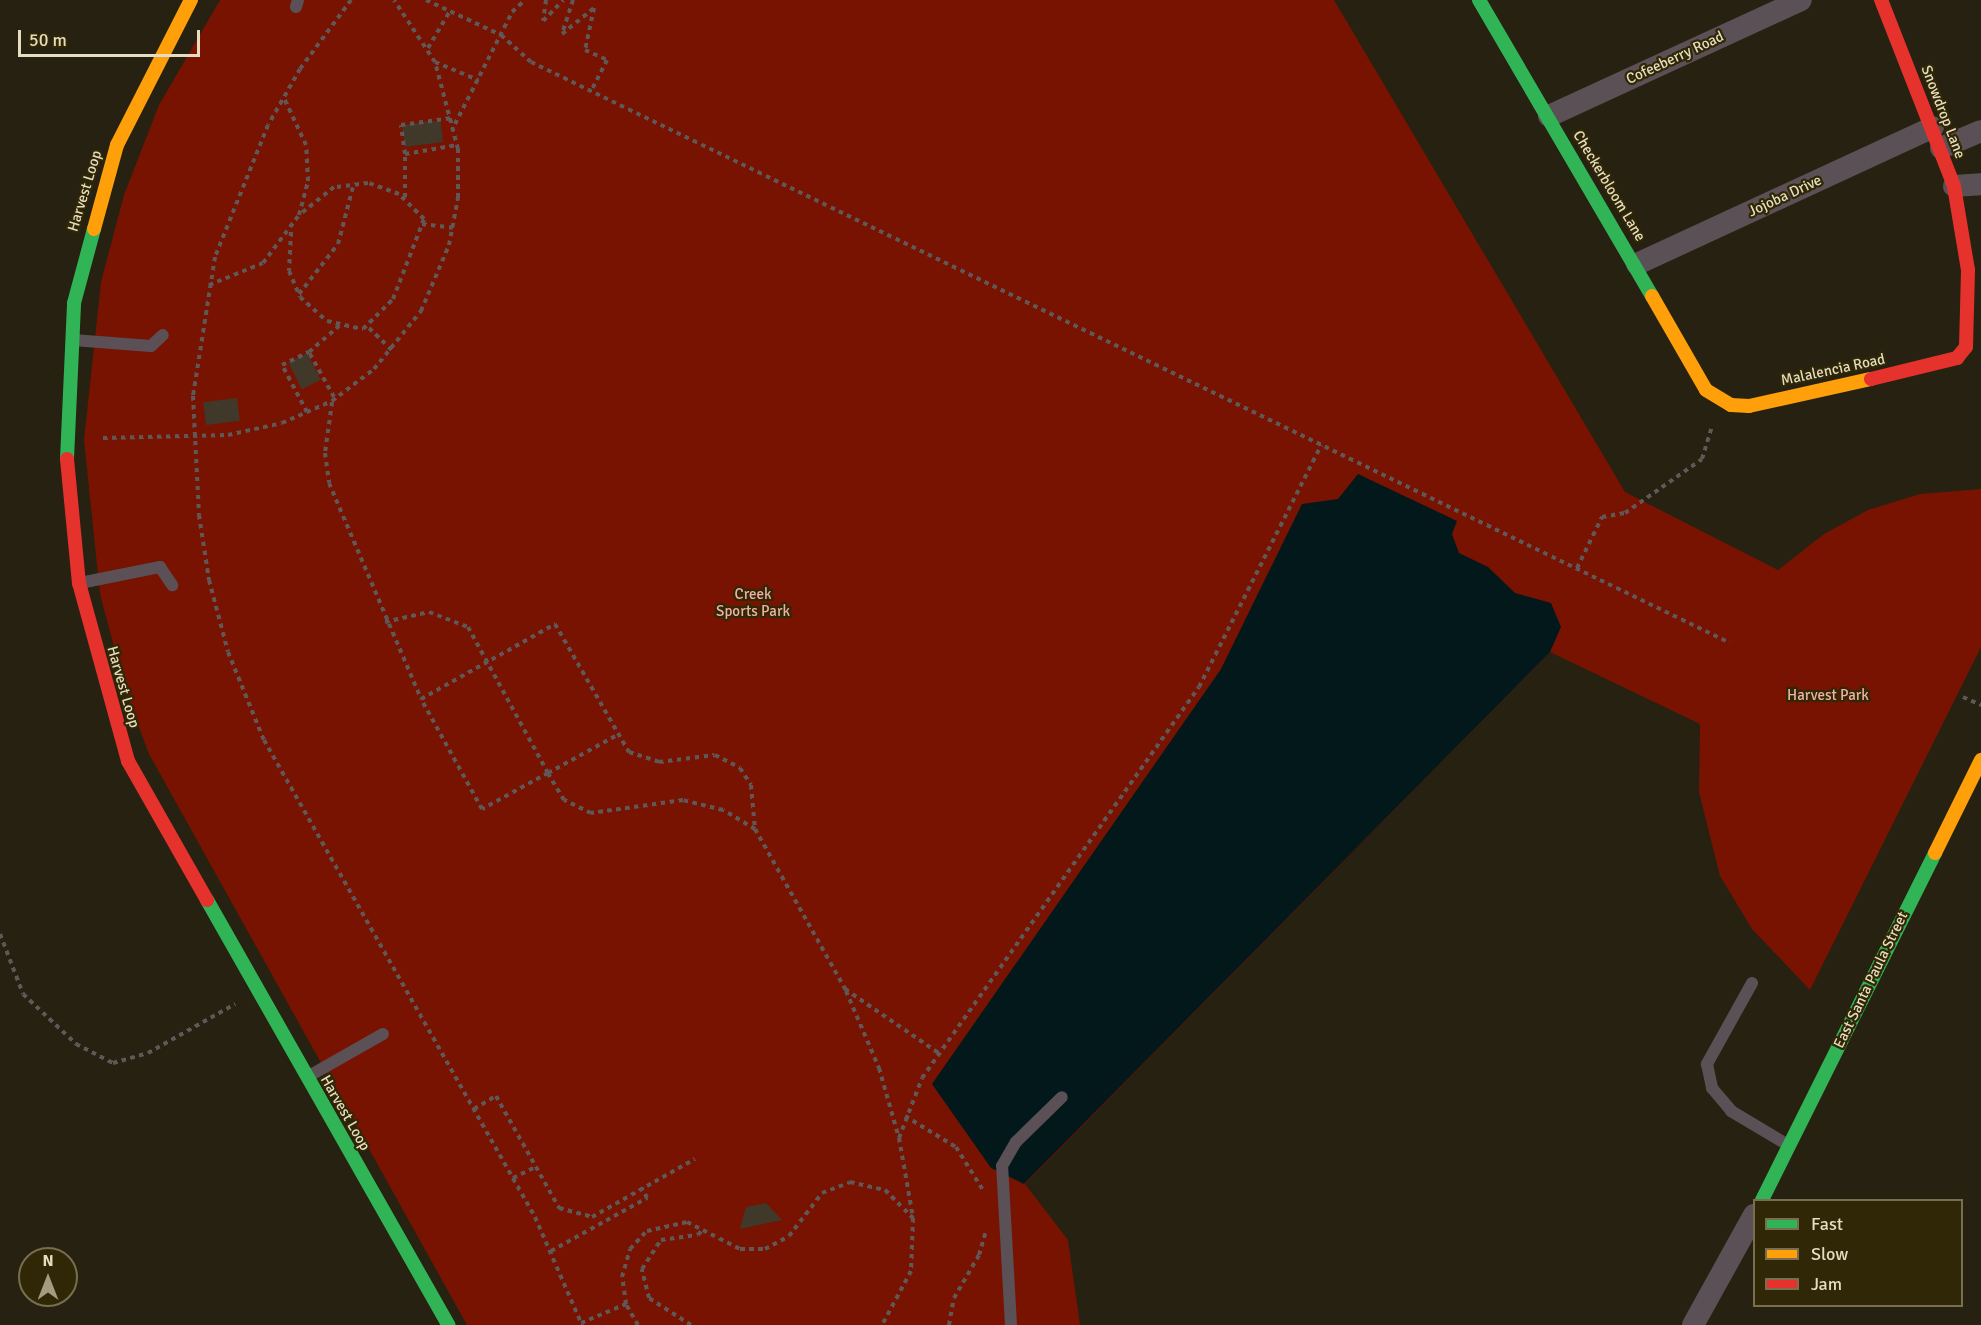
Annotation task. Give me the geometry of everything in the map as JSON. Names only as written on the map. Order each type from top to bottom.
[{"type":"street","name":"Harvest Loop","points":[[191,0],[117,146],[87,239],[69,339],[64,440],[79,583],[128,761],[305,1078],[448,1325]]},
{"type":"street","name":"Checkerbloom Lane","points":[[1479,0],[1636,264],[1706,390]]},
{"type":"street","name":"Cofeeberry Road","points":[[1549,116],[1801,0]]},
{"type":"street","name":"Snowdrop Lane","points":[[1881,0],[1954,186],[1969,280],[1966,347]]},
{"type":"street","name":"Jojoba Drive","points":[[1636,264],[1937,138],[1981,131]]},
{"type":"street","points":[[1954,186],[1981,184]]},
{"type":"street","name":"Malalencia Road","points":[[1706,390],[1719,400],[1749,406],[1937,364],[1957,358],[1966,347]]},
{"type":"street","name":"East Santa Paula Street","points":[[1762,1199],[1980,764]]},
{"type":"street","points":[[1693,1325],[1753,1219]]},
{"type":"lane","points":[[69,339],[151,346],[164,335]]},
{"type":"lane","points":[[79,583],[160,567],[171,585]]},
{"type":"lane","points":[[1752,983],[1707,1064],[1712,1088],[1731,1111],[1789,1145]]},
{"type":"lane","points":[[305,1078],[383,1034]]},
{"type":"lane","points":[[1011,1325],[1002,1166],[1016,1142],[1062,1097]]},
{"type":"path","points":[[351,0],[283,96],[238,191],[209,285],[196,359],[194,438],[209,580],[237,678],[290,791],[513,1178],[551,1251],[582,1324],[626,1304]]},
{"type":"path","points":[[103,438],[194,438],[255,430],[307,412],[333,399],[392,350],[432,290],[453,228],[458,145],[453,118],[435,62],[428,48],[394,0]]},
{"type":"path","points":[[426,0],[501,35],[531,62],[1730,643]]},
{"type":"path","points":[[455,126],[501,35],[525,0]]},
{"type":"path","points":[[546,0],[543,21],[563,0]]},
{"type":"path","points":[[573,0],[562,34],[594,8],[585,50],[607,60],[591,91]]},
{"type":"path","points":[[428,48],[450,11]]},
{"type":"path","points":[[435,62],[478,80]]},
{"type":"path","points":[[283,96],[306,145],[308,181],[299,215],[291,232],[287,261],[298,295],[315,313],[340,325],[369,328],[392,350]]},
{"type":"path","points":[[405,198],[405,154],[401,125],[453,118]]},
{"type":"path","points":[[405,154],[458,145]]},
{"type":"path","points":[[299,215],[323,193],[354,183],[381,186],[405,198],[422,224],[453,228]]},
{"type":"path","points":[[298,295],[338,244],[354,183]]},
{"type":"path","points":[[369,328],[405,277],[422,224]]},
{"type":"path","points":[[209,285],[257,267],[291,232]]},
{"type":"path","points":[[307,412],[282,365],[309,352],[340,325]]},
{"type":"path","points":[[309,352],[333,399],[325,453],[329,483],[385,622],[421,699],[482,809],[617,735]]},
{"type":"path","points":[[1576,568],[1602,517],[1625,513],[1702,459],[1719,400]]},
{"type":"path","points":[[899,1138],[905,1116],[940,1054],[1199,687],[1321,445]]},
{"type":"path","points":[[385,622],[418,612],[440,614],[468,627],[564,800],[591,813],[683,800],[723,810],[755,830]]},
{"type":"path","points":[[421,699],[555,624],[617,735],[629,752],[650,761],[715,756],[734,763],[751,785],[755,830],[845,989],[879,1068],[899,1138],[913,1218],[911,1271],[882,1325]]},
{"type":"path","points":[[1963,697],[1981,705]]},
{"type":"path","points":[[0,934],[23,994],[76,1044],[112,1063],[148,1053],[256,991]]},
{"type":"path","points":[[845,989],[940,1054]]},
{"type":"path","points":[[474,1109],[496,1096],[559,1208],[592,1217],[695,1159]]},
{"type":"path","points":[[905,1116],[964,1154],[986,1198]]},
{"type":"path","points":[[513,1178],[536,1167]]},
{"type":"path","points":[[638,1325],[626,1304],[623,1269],[638,1239],[668,1223],[704,1228],[740,1249],[765,1249],[789,1236],[822,1192],[850,1182],[885,1191],[913,1218]]},
{"type":"path","points":[[551,1251],[647,1198],[642,1188]]},
{"type":"path","points":[[608,1207],[613,1217]]},
{"type":"path","points":[[949,1325],[954,1298],[979,1255],[987,1226]]},
{"type":"path","points":[[691,1325],[649,1298],[642,1269],[661,1240],[698,1235],[704,1228]]},
{"type":"green space","name":"Creek Sports Park","points":[[220,0],[1334,0],[1625,492],[1778,570],[1824,534],[1868,510],[1920,494],[1981,489],[1981,647],[1810,990],[1752,929],[1720,876],[1699,792],[1700,724],[1550,652],[1025,1184],[1068,1240],[1080,1325],[467,1325],[149,754],[126,692],[100,594],[84,440],[101,282],[124,195],[159,105]]},
{"type":"shaded area","points":[[1358,474],[1457,521],[1452,534],[1459,553],[1488,567],[1515,593],[1551,603],[1561,627],[1550,652],[1024,1184],[991,1168],[932,1084],[1221,669],[1302,504],[1338,499]]},
{"type":"building","points":[[432,121],[441,123],[443,142],[405,147],[402,125]]},
{"type":"building","points":[[307,353],[321,380],[302,389],[288,363]]},
{"type":"building","points":[[237,398],[240,421],[206,425],[203,402]]},
{"type":"building","points":[[766,1203],[782,1220],[740,1229],[746,1207]]},
{"type":"traffic: fast","points":[[1479,0],[1652,296]]},
{"type":"traffic: fast","points":[[67,459],[74,303],[94,229]]},
{"type":"traffic: fast","points":[[1762,1199],[1935,853]]},
{"type":"traffic: fast","points":[[207,900],[448,1325]]},
{"type":"traffic: slow","points":[[94,229],[117,145],[191,0]]},
{"type":"traffic: slow","points":[[1652,296],[1706,390],[1731,405],[1749,406],[1871,379]]},
{"type":"traffic: slow","points":[[1935,853],[1981,760]]},
{"type":"traffic: jam","points":[[1871,379],[1957,358],[1966,347],[1968,270],[1954,186],[1881,0]]},
{"type":"traffic: jam","points":[[67,459],[79,583],[128,761],[207,900]]},
{"type":"park label","name":"Harvest Park","points":[[1828,696]]}]
